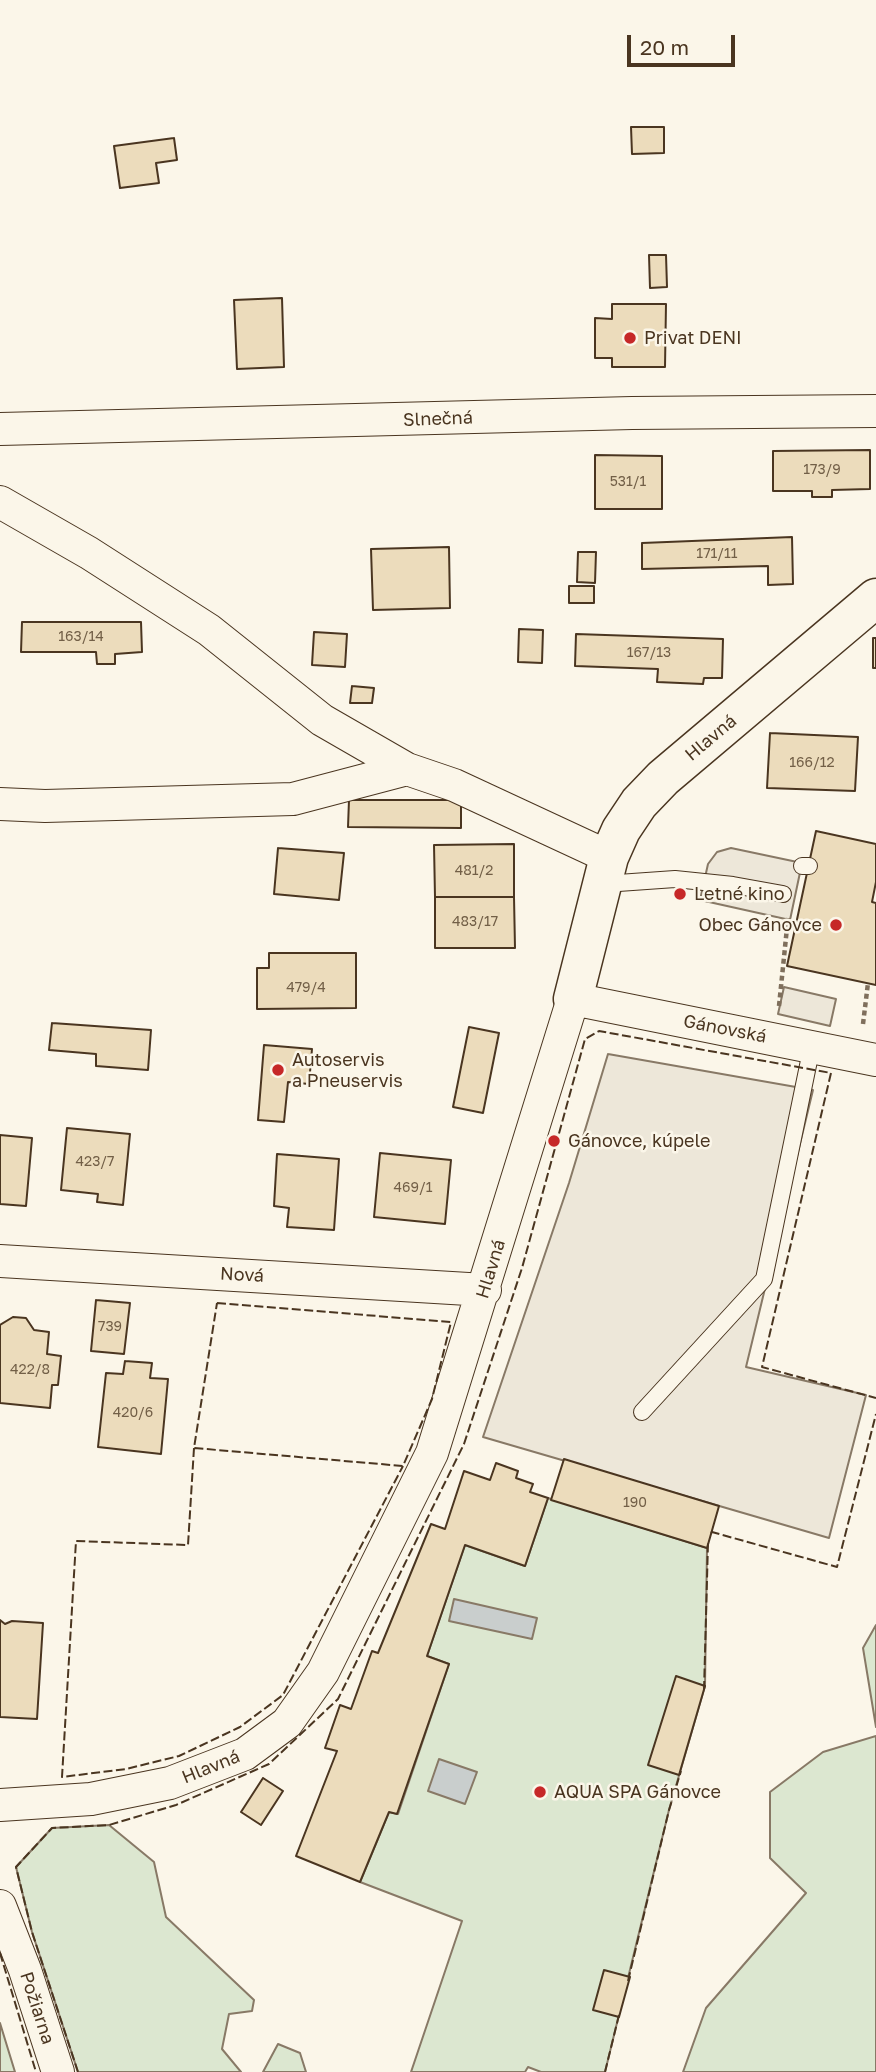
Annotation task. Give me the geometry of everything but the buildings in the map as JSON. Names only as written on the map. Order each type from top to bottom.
[{"type":"street","name":"Slnečná","points":[[0,429],[632,413],[876,411]]},
{"type":"street","points":[[0,502],[89,553],[209,630],[322,720],[407,769],[454,785],[605,870]]},
{"type":"street","name":"Hlavná","points":[[0,1805],[91,1799],[170,1783],[245,1754],[287,1723],[323,1672],[432,1453],[485,1290],[542,1094],[573,999],[605,870],[621,830],[639,803],[663,778],[876,598]]},
{"type":"street","points":[[0,804],[45,806],[293,799],[407,769]]},
{"type":"street","name":"Gánovská","points":[[573,999],[876,1060]]},
{"type":"street","name":"Nová","points":[[0,1261],[485,1290]]},
{"type":"street","name":"Požiarna","points":[[0,1906],[25,1970],[58,2072]]},
{"type":"lane","points":[[605,870],[733,885],[783,894]]},
{"type":"lane","points":[[642,1412],[764,1279],[812,1046]]},
{"type":"path","points":[[775,1039],[788,918]]},
{"type":"path","points":[[864,1021],[868,983]]},
{"type":"green space","name":"AQUA SPA Gánovce","points":[[548,1498],[707,1548],[705,1686],[669,1810],[605,2072],[541,2072],[528,2067],[525,2072],[411,2072],[462,1921],[360,1882],[389,1812],[398,1814],[449,1664],[427,1656],[465,1545],[525,1566]]},
{"type":"green space","points":[[876,1625],[876,1727],[863,1648]]},
{"type":"green space","points":[[876,1736],[876,2072],[683,2072],[706,2008],[806,1893],[770,1858],[770,1792],[823,1752]]},
{"type":"green space","points":[[109,1825],[154,1862],[166,1917],[254,2000],[252,2011],[229,2014],[222,2049],[241,2072],[78,2072],[32,1932],[16,1867],[52,1828]]},
{"type":"green space","points":[[0,2023],[15,2072],[0,2072]]},
{"type":"green space","points":[[278,2044],[300,2053],[306,2072],[263,2072]]},
{"type":"shaded area","points":[[731,848],[802,863],[790,920],[700,900],[708,864],[717,852]]},
{"type":"shaded area","points":[[784,987],[836,999],[830,1026],[778,1014]]},
{"type":"shaded area","points":[[608,1054],[813,1090],[746,1367],[866,1395],[829,1538],[483,1437],[569,1183]]},
{"type":"shaded area","points":[[454,1599],[537,1618],[532,1639],[449,1621]]},
{"type":"shaded area","points":[[439,1759],[477,1772],[465,1804],[428,1791]]},
{"type":"fence","points":[[78,2072],[32,1932],[16,1867],[52,1828],[109,1825],[176,1805],[269,1764],[338,1699],[464,1444],[522,1268],[585,1039],[599,1031],[831,1073],[762,1367],[876,1398]]},
{"type":"fence","points":[[217,1303],[451,1322],[432,1399],[403,1466],[194,1448],[217,1303]]},
{"type":"fence","points":[[711,1533],[837,1567],[876,1414]]},
{"type":"fence","points":[[194,1448],[188,1545],[76,1541],[62,1777],[126,1769],[179,1756],[240,1727],[283,1695],[403,1466]]},
{"type":"fence","points":[[704,1690],[708,1543]]},
{"type":"fence","points":[[628,1981],[681,1771]]},
{"type":"fence","points":[[0,1953],[36,2072]]},
{"type":"fence","points":[[605,2072],[619,2015]]},
{"type":"place","name":"Privat DENI","points":[[630,338]]},
{"type":"place","name":"Letné kino","points":[[680,894]]},
{"type":"place","name":"Obec Gánovce","points":[[836,925]]},
{"type":"place","name":"Autoservis a Pneuservis","points":[[278,1070]]},
{"type":"place","name":"Gánovce, kúpele","points":[[554,1141]]},
{"type":"place","name":"AQUA SPA Gánovce","points":[[540,1792]]}]
